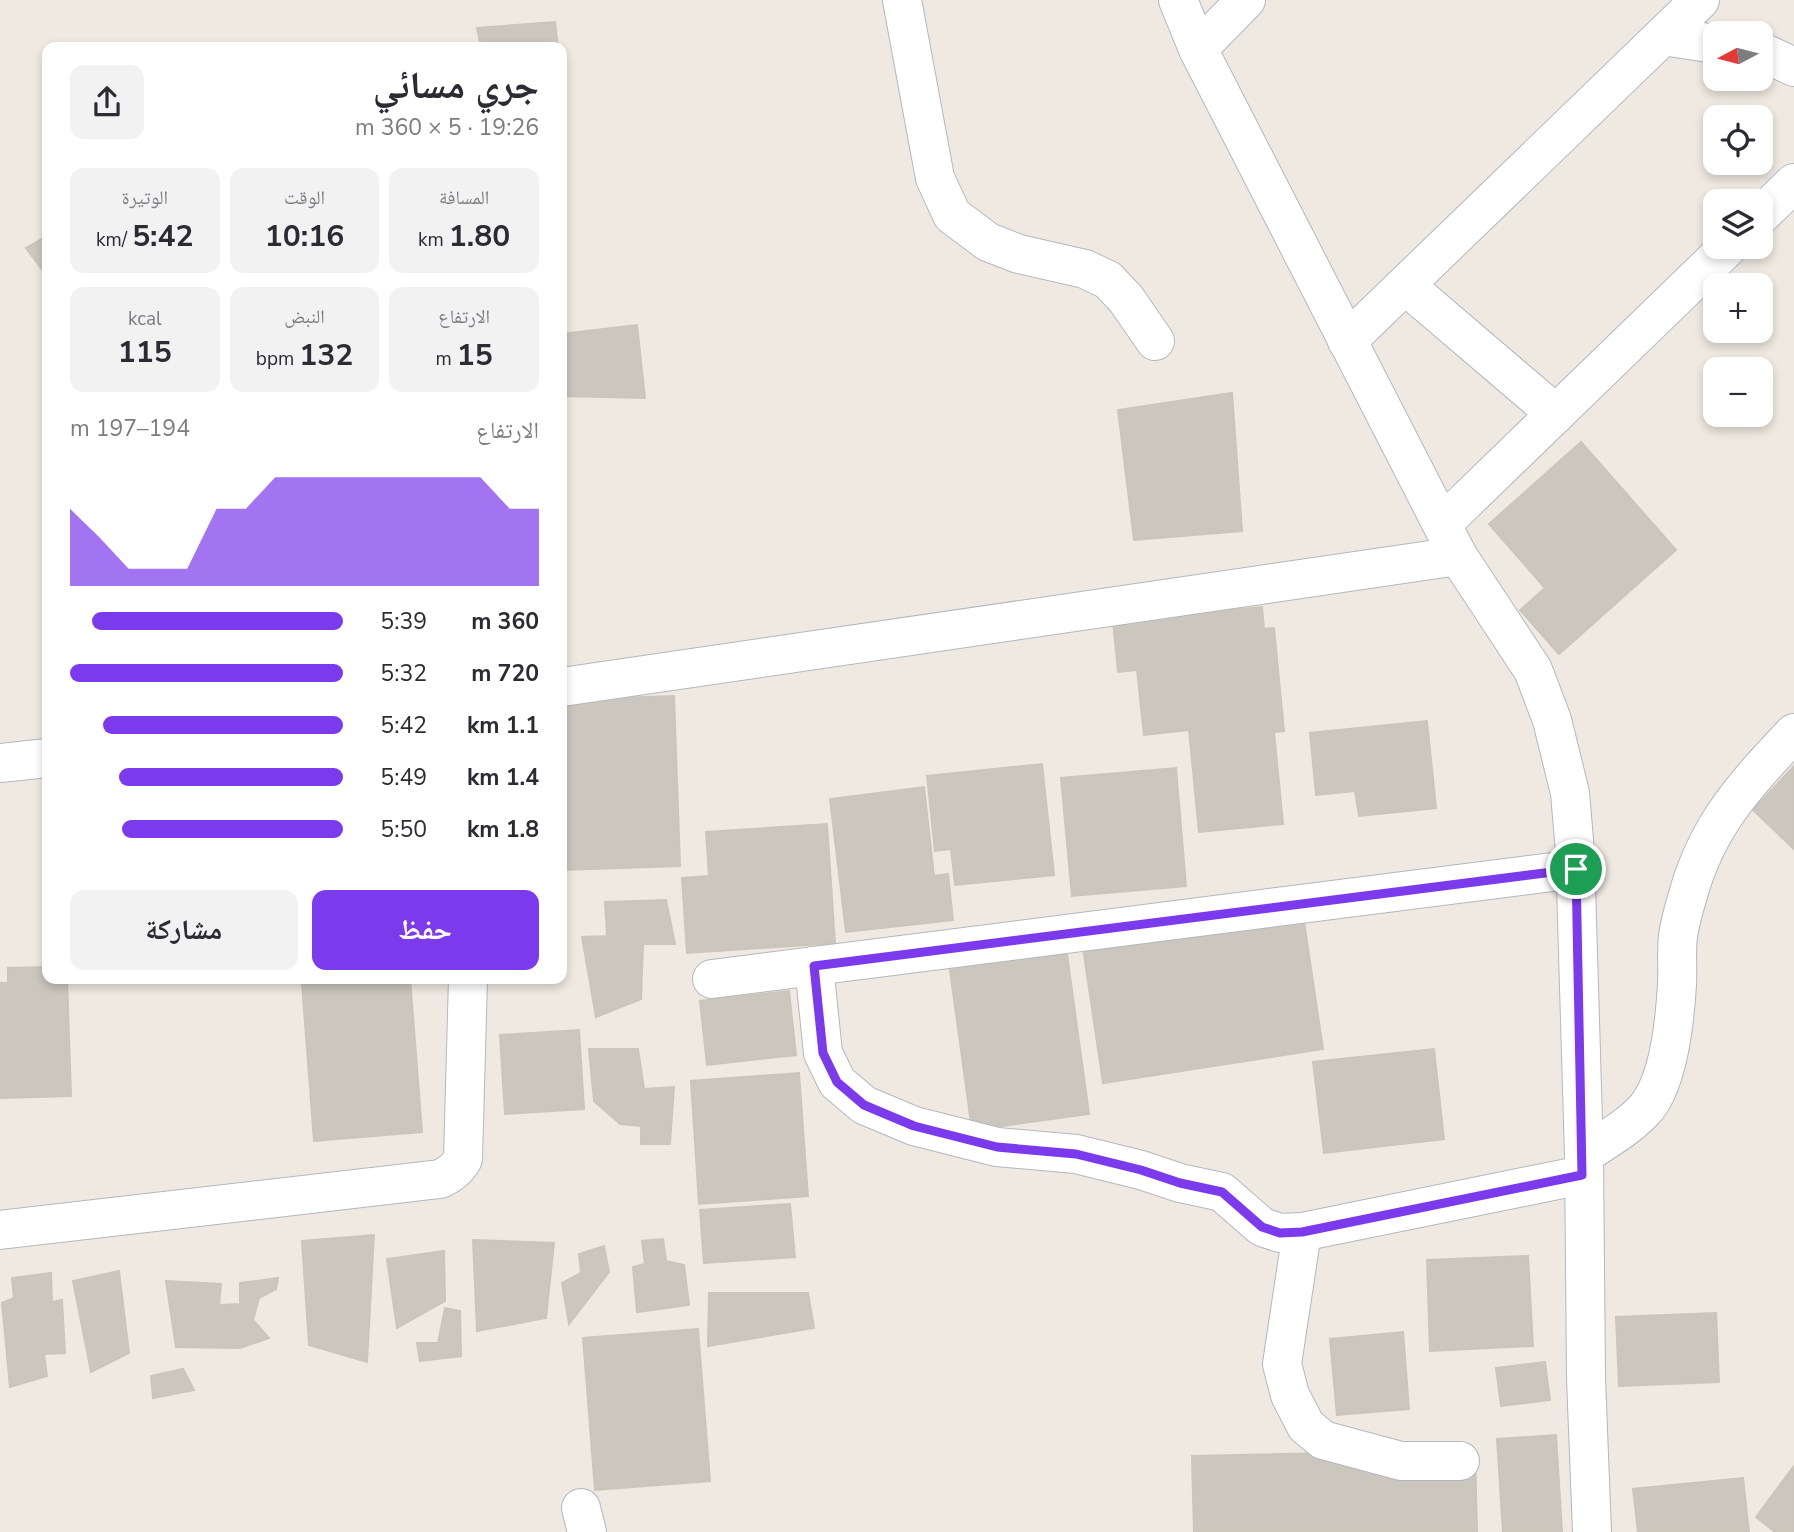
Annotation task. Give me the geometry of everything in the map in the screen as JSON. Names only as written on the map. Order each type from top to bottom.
[{"type":"street","points":[[902,0],[935,178],[951,215],[988,242],[1019,254],[1084,269],[1108,280],[1126,299],[1155,341]]},
{"type":"street","points":[[1178,0],[1198,49],[1450,540],[1533,670],[1552,720],[1570,793],[1576,869],[1586,1378],[1592,1532]]},
{"type":"street","points":[[1198,49],[1247,0]]},
{"type":"street","points":[[1347,341],[1700,0]]},
{"type":"street","points":[[1663,36],[1703,42]]},
{"type":"street","points":[[1773,57],[1794,67]]},
{"type":"street","points":[[1773,203],[1794,183]]},
{"type":"street","points":[[567,686],[1450,540],[1556,414],[1716,259]]},
{"type":"street","points":[[1405,285],[1556,414]]},
{"type":"street","points":[[814,966],[823,1053],[837,1082],[864,1105],[914,1126],[997,1147],[1076,1154],[1222,1192],[1262,1227],[1280,1233],[1302,1232],[1583,1165],[1633,1121],[1648,1104],[1662,1076],[1671,1037],[1677,985],[1678,937],[1688,894],[1705,846],[1741,790],[1794,733]]},
{"type":"street","points":[[0,763],[42,759]]},
{"type":"street","points":[[712,979],[1576,869]]},
{"type":"street","points":[[0,1230],[440,1179],[457,1169],[464,1159],[468,984]]},
{"type":"street","points":[[1302,1232],[1282,1364],[1290,1395],[1306,1426],[1322,1440],[1401,1461],[1460,1461]]},
{"type":"building","points":[[555,22],[557,42],[480,42],[477,28]]},
{"type":"building","points":[[42,239],[42,269],[26,248]]},
{"type":"building","points":[[637,325],[645,398],[567,396],[567,333]]},
{"type":"building","points":[[1232,393],[1242,531],[1134,540],[1118,410]]},
{"type":"building","points":[[1581,442],[1676,550],[1559,654],[1520,610],[1545,588],[1489,524]]},
{"type":"building","points":[[1262,607],[1264,629],[1274,628],[1284,731],[1274,732],[1283,824],[1199,832],[1189,730],[1144,735],[1137,670],[1118,672],[1113,621]]},
{"type":"building","points":[[674,696],[680,866],[567,870],[567,700]]},
{"type":"building","points":[[1427,721],[1436,808],[1359,816],[1355,791],[1316,795],[1310,733]]},
{"type":"building","points":[[1042,764],[1054,875],[955,885],[951,849],[935,851],[927,776]]},
{"type":"building","points":[[1794,766],[1794,849],[1753,810]]},
{"type":"building","points":[[1176,768],[1186,886],[1072,896],[1061,778]]},
{"type":"building","points":[[924,787],[934,876],[948,874],[953,920],[846,932],[830,799]]},
{"type":"building","points":[[827,824],[835,943],[687,953],[682,878],[709,876],[706,832]]},
{"type":"building","points":[[666,900],[675,944],[643,944],[641,999],[596,1017],[582,937],[607,936],[605,902]]},
{"type":"building","points":[[1302,908],[1323,1049],[1103,1083],[1082,941]]},
{"type":"building","points":[[1066,947],[1089,1114],[972,1130],[949,963]]},
{"type":"building","points":[[42,967],[42,984],[67,984],[71,1096],[0,1098],[0,983],[8,983],[8,968]]},
{"type":"building","points":[[302,984],[410,984],[422,1132],[314,1141]]},
{"type":"building","points":[[789,991],[796,1055],[707,1065],[700,1001]]},
{"type":"building","points":[[579,1030],[584,1109],[505,1114],[500,1035]]},
{"type":"building","points":[[589,1049],[638,1049],[644,1089],[674,1087],[670,1144],[641,1144],[641,1126],[620,1124],[594,1101]]},
{"type":"building","points":[[1434,1049],[1444,1139],[1324,1153],[1313,1062]]},
{"type":"building","points":[[799,1073],[808,1196],[699,1204],[691,1081]]},
{"type":"building","points":[[790,1204],[795,1257],[704,1263],[700,1210]]},
{"type":"building","points":[[374,1235],[367,1362],[309,1345],[302,1241]]},
{"type":"building","points":[[663,1239],[666,1261],[684,1265],[689,1305],[637,1312],[633,1267],[645,1264],[642,1241]]},
{"type":"building","points":[[473,1240],[554,1243],[546,1318],[477,1331]]},
{"type":"building","points":[[604,1246],[609,1272],[569,1324],[562,1283],[581,1273],[579,1254]]},
{"type":"building","points":[[444,1251],[445,1301],[397,1328],[387,1259]]},
{"type":"building","points":[[1528,1256],[1533,1346],[1430,1351],[1427,1260]]},
{"type":"building","points":[[119,1271],[129,1353],[91,1372],[73,1281]]},
{"type":"building","points":[[51,1273],[52,1302],[62,1300],[65,1353],[44,1354],[47,1376],[10,1387],[2,1303],[14,1298],[12,1278]]},
{"type":"building","points":[[278,1278],[276,1289],[259,1298],[253,1320],[269,1338],[240,1348],[176,1347],[166,1281],[221,1284],[219,1305],[240,1304],[240,1283]]},
{"type":"building","points":[[709,1293],[808,1293],[814,1328],[708,1346]]},
{"type":"building","points":[[445,1308],[460,1311],[461,1356],[420,1361],[417,1343],[438,1343]]},
{"type":"building","points":[[1716,1313],[1719,1382],[1619,1386],[1616,1317]]},
{"type":"building","points":[[698,1329],[710,1481],[595,1490],[583,1338]]},
{"type":"building","points":[[1403,1332],[1409,1409],[1337,1415],[1330,1339]]},
{"type":"building","points":[[1545,1362],[1550,1400],[1501,1406],[1496,1368]]},
{"type":"building","points":[[183,1369],[194,1390],[153,1398],[151,1376]]},
{"type":"building","points":[[1556,1435],[1562,1532],[1503,1532],[1497,1439]]},
{"type":"building","points":[[1475,1450],[1477,1532],[1194,1532],[1192,1456]]},
{"type":"building","points":[[1794,1466],[1794,1532],[1775,1532],[1756,1517]]},
{"type":"building","points":[[1743,1478],[1749,1532],[1638,1532],[1633,1489]]},
{"type":"route","points":[[1576,869],[1584,1155],[1582,1175],[1302,1232],[1280,1233],[1262,1227],[1222,1192],[1076,1154],[997,1147],[914,1126],[864,1105],[837,1082],[823,1053],[814,966],[1576,869]]}]
